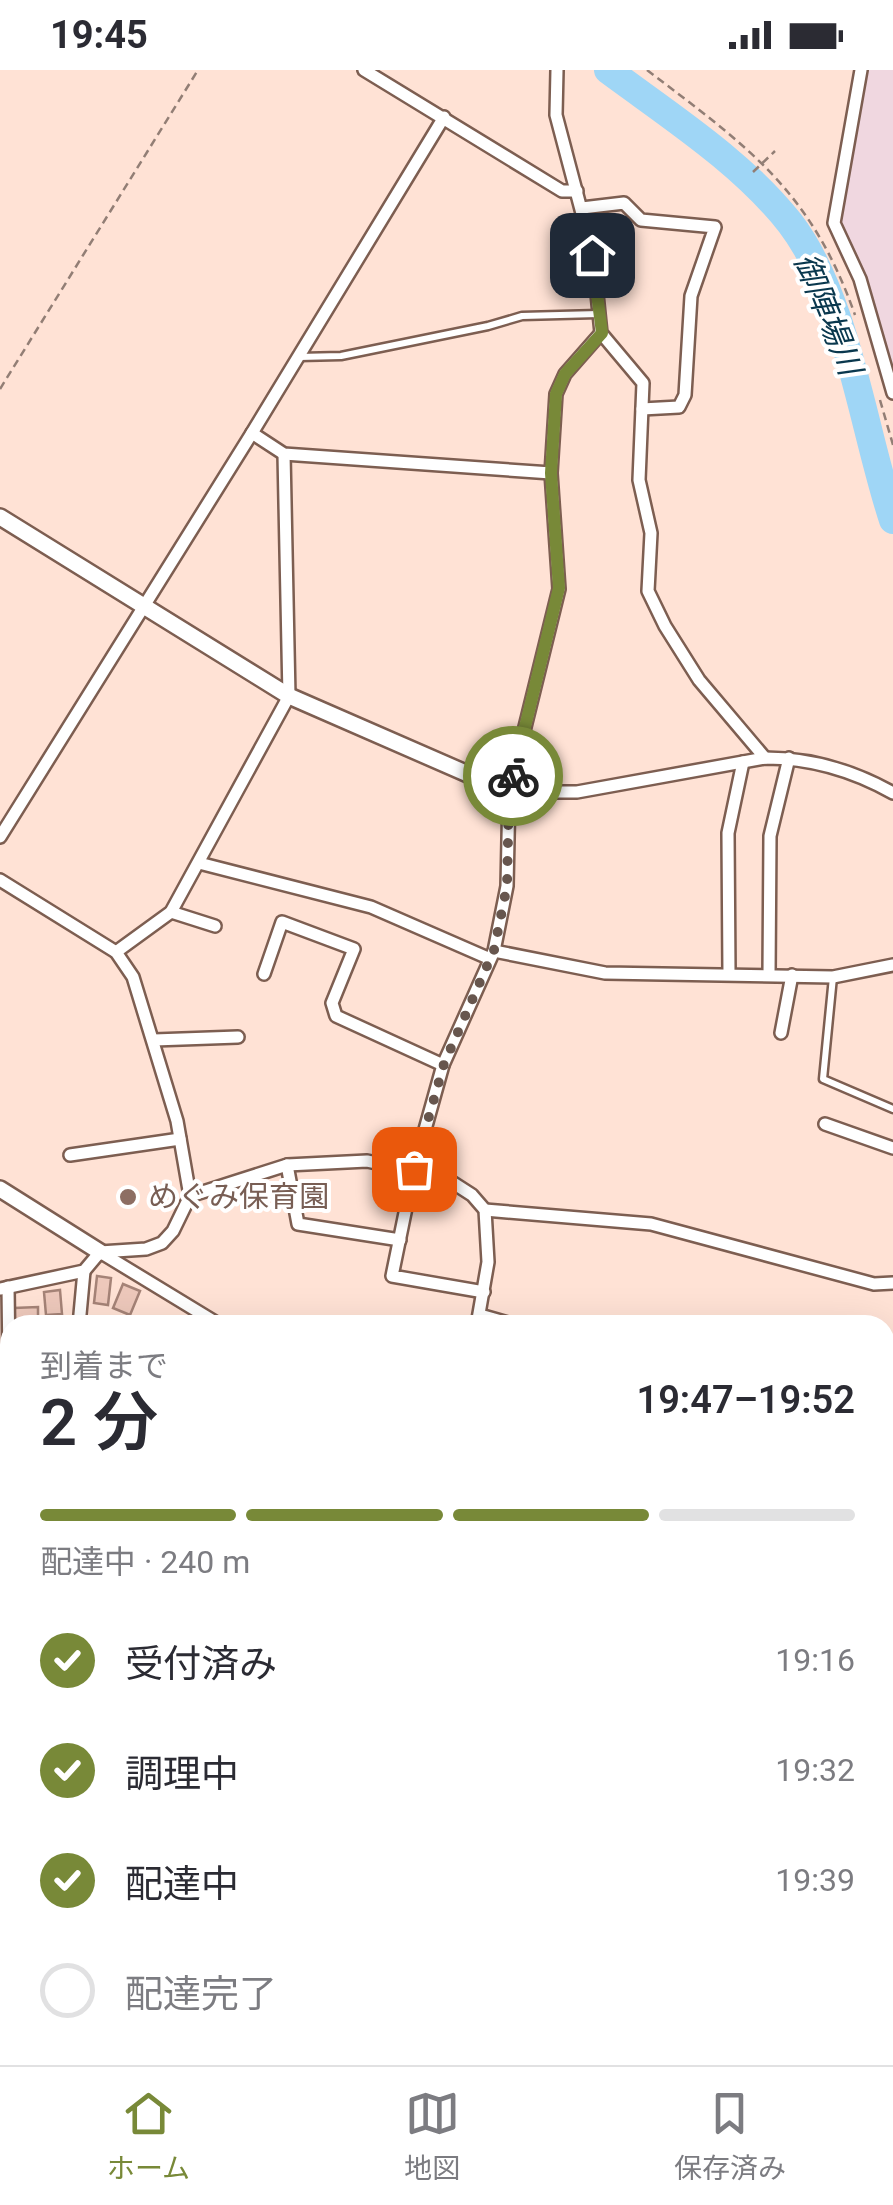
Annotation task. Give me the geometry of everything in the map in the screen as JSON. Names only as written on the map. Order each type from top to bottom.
[{"type":"street","points":[[364,70],[562,191],[577,191]]},
{"type":"street","points":[[557,70],[556,114],[592,255],[602,333],[643,383],[639,480],[651,533],[648,591],[698,680],[764,758]]},
{"type":"street","points":[[861,70],[834,223],[860,280],[893,393]]},
{"type":"street","points":[[0,837],[444,118]]},
{"type":"street","points":[[582,208],[624,203],[641,220],[715,227],[691,296],[685,394],[679,407],[642,408]]},
{"type":"street","points":[[484,1292],[392,1276],[414,1169],[444,1064],[491,954],[507,886],[509,792],[559,588],[551,473],[556,394],[565,374],[602,333]]},
{"type":"street","points":[[252,433],[284,454],[551,473]]},
{"type":"street","points":[[116,952],[171,912],[289,696],[284,454]]},
{"type":"street","points":[[0,517],[289,696],[509,792],[576,792],[764,758],[790,758],[868,779],[893,793]]},
{"type":"street","points":[[769,974],[770,836],[790,758]]},
{"type":"street","points":[[728,974],[728,833],[743,762]]},
{"type":"street","points":[[199,863],[371,907],[491,954],[605,973],[833,977],[893,965]]},
{"type":"street","points":[[0,880],[116,952],[133,977],[180,1139],[190,1196],[173,1232],[162,1243],[146,1249],[100,1252],[84,1271],[80,1315]]},
{"type":"street","points":[[171,912],[215,926]]},
{"type":"street","points":[[264,974],[282,922],[354,949],[332,1003],[336,1016],[444,1064]]},
{"type":"street","points":[[780,1033],[792,975]]},
{"type":"street","points":[[154,1040],[238,1038]]},
{"type":"street","points":[[825,1124],[893,1148]]},
{"type":"street","points":[[70,1155],[180,1139]]},
{"type":"street","points":[[190,1196],[288,1166],[367,1161],[444,1177],[472,1194],[485,1210],[488,1262],[479,1315]]},
{"type":"street","points":[[288,1166],[298,1224],[400,1240]]},
{"type":"street","points":[[0,1189],[204,1315]]},
{"type":"street","points":[[485,1210],[652,1224],[874,1284],[893,1283]]},
{"type":"street","points":[[6,1315],[4,1288],[84,1271]]},
{"type":"lane","points":[[298,357],[341,356],[522,316],[598,314]]},
{"type":"lane","points":[[833,977],[823,1078],[893,1108]]},
{"type":"path","points":[[0,388],[198,70]]},
{"type":"path","points":[[648,70],[762,162],[821,238],[840,272],[856,316]]},
{"type":"path","points":[[753,172],[775,151]]},
{"type":"path","points":[[877,388],[893,445]]},
{"type":"shaded area","points":[[867,70],[893,70],[893,366],[866,277],[840,221]]},
{"type":"building","points":[[97,1276],[111,1278],[108,1305],[94,1303]]},
{"type":"building","points":[[123,1284],[140,1291],[130,1315],[113,1308]]},
{"type":"building","points":[[60,1290],[62,1314],[46,1315],[44,1292]]},
{"type":"building","points":[[38,1307],[38,1315],[14,1315],[14,1308]]},
{"type":"waterway","name":"御陣場川","points":[[608,70],[750,180],[790,223],[810,253],[840,326],[893,520]]},
{"type":"way so far","points":[[414,1169],[444,1064],[494,950],[507,886],[509,792],[513,776]]},
{"type":"place","name":"めぐみ保育園","points":[[128,1197]]},
{"type":"route","points":[[513,776],[559,588],[551,473],[556,394],[565,374],[602,333],[592,255]]}]
